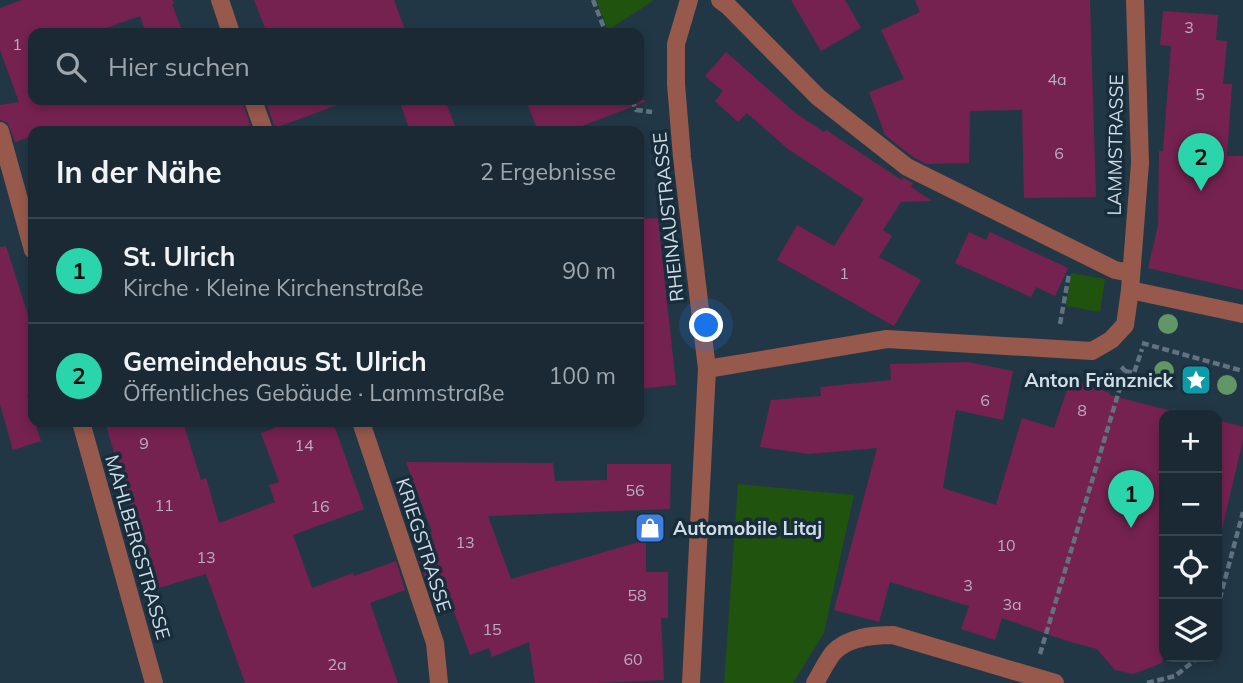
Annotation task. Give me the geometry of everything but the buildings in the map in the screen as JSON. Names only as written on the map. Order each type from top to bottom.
[{"type":"street","points":[[220,0],[229,28]]},
{"type":"street","points":[[720,0],[818,97],[907,167],[1115,270],[1131,281],[1243,314]]},
{"type":"street","name":"LAMMSTRASSE","points":[[1125,325],[1140,163],[1135,0]]},
{"type":"street","name":"RHEINAUSTRASSE","points":[[683,3],[676,44],[676,84],[707,369],[691,683]]},
{"type":"street","points":[[255,105],[262,126]]},
{"type":"street","points":[[0,131],[28,232]]},
{"type":"street","points":[[707,369],[887,339],[1092,351],[1111,340],[1125,325]]},
{"type":"street","name":"MAHLBERGSTRASSE","points":[[82,427],[154,683]]},
{"type":"street","name":"KRIEGSTRASSE","points":[[363,427],[435,643],[439,683]]},
{"type":"street","points":[[815,683],[834,651],[853,640],[872,635],[893,635],[1055,683]]},
{"type":"path","points":[[593,0],[604,28]]},
{"type":"path","points":[[1056,349],[1069,272],[1077,251]]},
{"type":"path","points":[[1125,325],[1143,344],[1243,372]]},
{"type":"path","points":[[1105,344],[1125,371],[1134,373],[1143,344]]},
{"type":"path","points":[[1033,676],[1125,371]]},
{"type":"path","points":[[1220,599],[1243,512]]},
{"type":"path","points":[[1147,683],[1175,676],[1193,662]]},
{"type":"green space","points":[[596,0],[653,1],[611,28],[607,28]]},
{"type":"green space","points":[[1071,273],[1105,279],[1100,312],[1066,306]]},
{"type":"green space","points":[[738,484],[854,495],[824,633],[793,683],[724,683]]},
{"type":"place","name":"Gemeindehaus St. Ulrich","points":[[1201,191]]},
{"type":"place","name":"Anton Fränznick","points":[[1196,380]]},
{"type":"place","name":"Automobile Litaj","points":[[650,528]]},
{"type":"place","name":"St. Ulrich","points":[[1131,528]]}]
